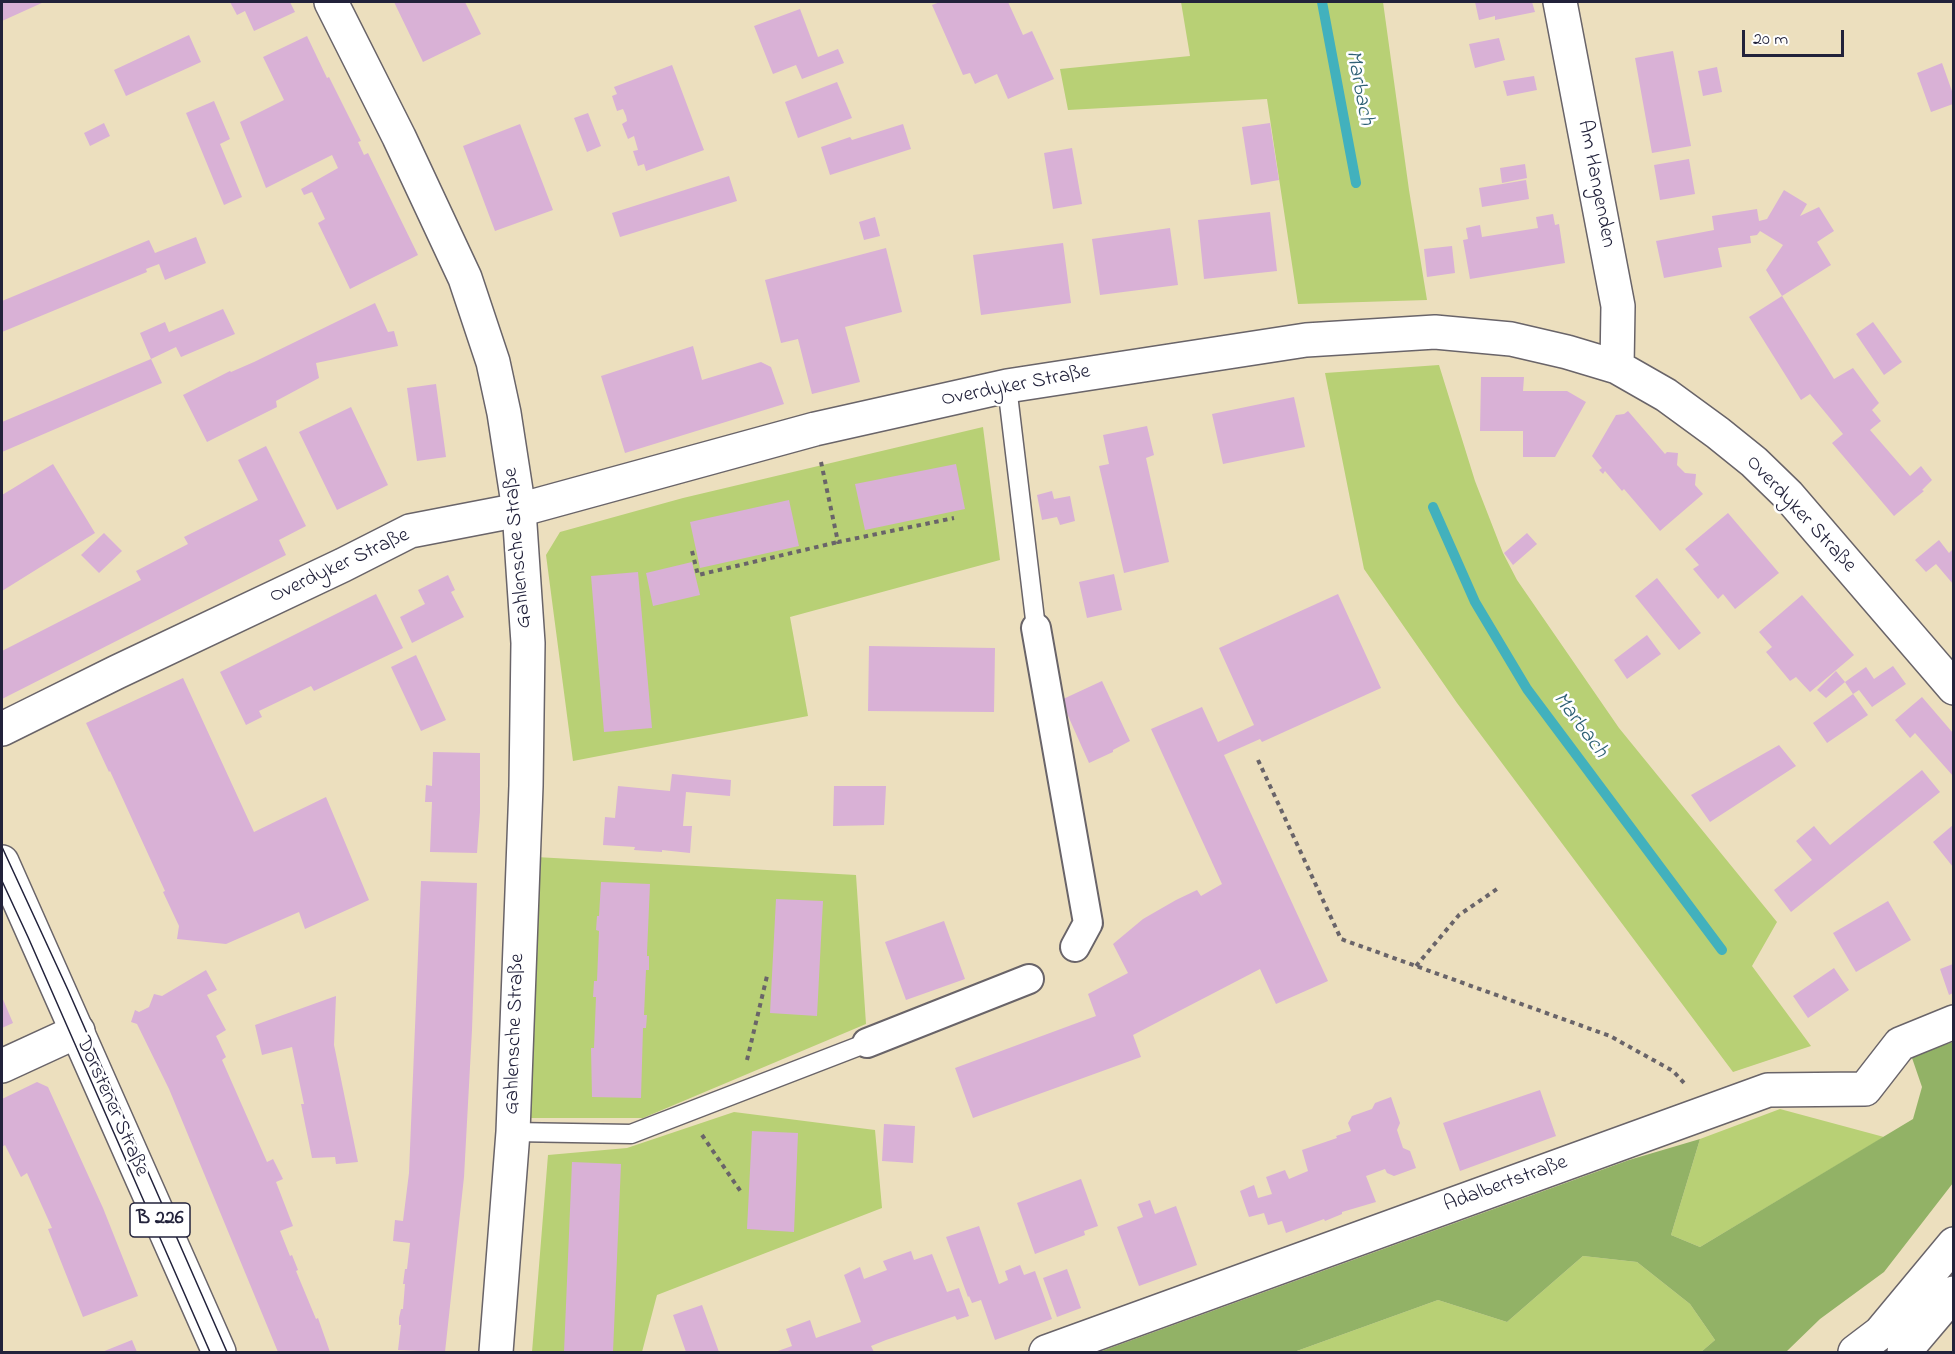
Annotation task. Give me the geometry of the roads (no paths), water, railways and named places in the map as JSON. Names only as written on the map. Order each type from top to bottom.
[{"type":"main road","name":"Gahlensche Straße","points":[[331,2],[399,137],[465,278],[493,362],[504,413],[519,510],[528,643],[526,786],[513,1132],[496,1353]]},
{"type":"main road","name":"Am Hangenden","points":[[1560,2],[1618,306],[1617,367]]},
{"type":"main road","name":"Overdyker Straße","points":[[2,729],[410,531],[519,510],[815,429],[1006,386],[1306,340],[1435,332],[1511,339],[1567,352],[1617,367],[1666,395],[1754,462],[1788,495],[1953,688]]},
{"type":"main road","name":"Dorstener Straße","points":[[2,862],[219,1353]]},
{"type":"main road","name":"Adalbertstraße","points":[[1046,1353],[1768,1090],[1865,1089],[1900,1044],[1953,1022]]},
{"type":"main road","points":[[2,1066],[78,1031]]},
{"type":"main road","points":[[1855,1353],[1880,1333],[1953,1244]]},
{"type":"main road","points":[[1904,1353],[1953,1293]]},
{"type":"street","points":[[1036,628],[1088,923],[1075,947]]},
{"type":"street","points":[[867,1044],[1029,979]]},
{"type":"lane","points":[[1006,386],[1036,628]]},
{"type":"lane","name":"Gahlensche Straße","points":[[513,1132],[631,1134],[867,1044]]},
{"type":"waterway","name":"Marbach","points":[[1322,2],[1356,183]]},
{"type":"waterway","name":"Marbach","points":[[1433,507],[1475,602],[1527,689],[1722,950]]},
{"type":"tram line","points":[[2,847],[68,990],[227,1352]]},
{"type":"tram line","points":[[2,881],[210,1352]]}]
